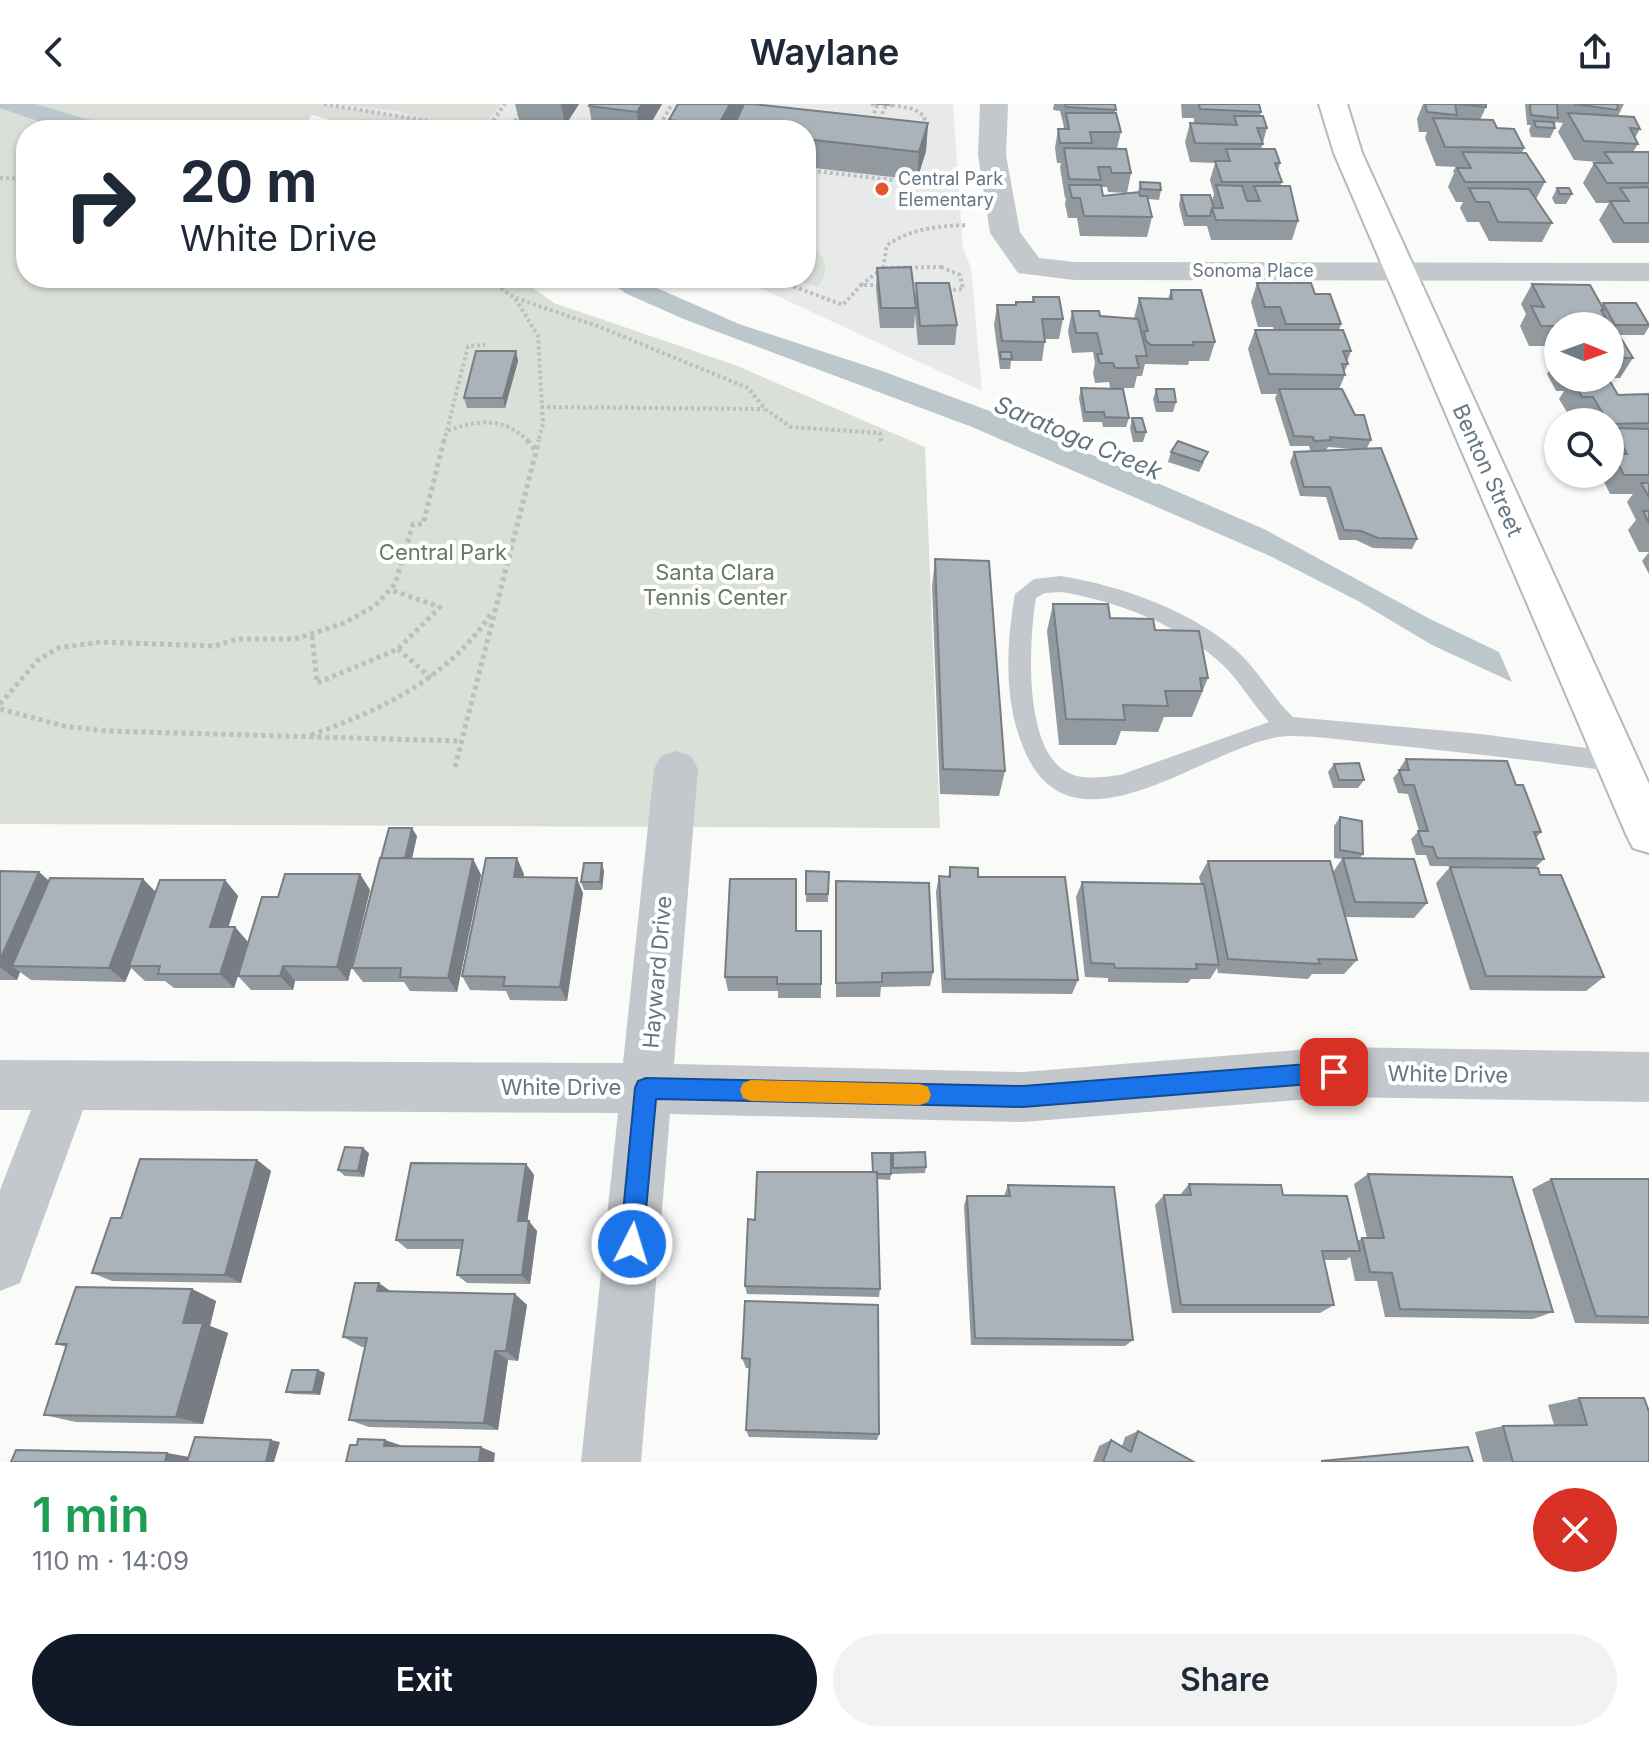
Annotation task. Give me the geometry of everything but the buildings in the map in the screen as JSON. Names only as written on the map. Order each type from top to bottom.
[{"type":"main road","name":"Benton Street","points":[[1333,104],[1348,153],[1649,834]]},
{"type":"street","name":"Sonoma Place","points":[[994,104],[992,155],[1005,233],[1029,266],[1074,271],[1649,272]]},
{"type":"street","name":"Hayward Drive","points":[[611,1462],[676,769]]},
{"type":"street","name":"White Drive","points":[[0,1085],[646,1088],[1023,1097],[1334,1072],[1649,1077]]},
{"type":"street","points":[[0,1263],[66,1086]]},
{"type":"lane","points":[[1287,726],[1270,711],[1229,656],[1195,631],[1092,591],[1042,585],[1026,594],[1020,624],[1022,706],[1031,737],[1044,764],[1056,779],[1077,786],[1125,784],[1170,773],[1223,747],[1287,726],[1481,744],[1617,762]]},
{"type":"path","points":[[324,104],[422,120]]},
{"type":"path","points":[[868,131],[877,105],[871,104]]},
{"type":"path","points":[[892,105],[919,112],[926,120],[926,128],[921,142],[911,146],[879,143],[872,138],[884,108],[892,105]]},
{"type":"path","points":[[863,144],[918,150]]},
{"type":"path","points":[[816,171],[927,184],[930,176]]},
{"type":"path","points":[[883,268],[887,245],[903,235],[931,227],[966,225]]},
{"type":"path","points":[[798,288],[843,305],[861,285],[883,268],[952,270],[960,275],[963,289],[921,293],[920,285],[861,285]]},
{"type":"path","points":[[500,288],[515,298],[613,332],[748,388],[765,409],[791,427],[880,433],[881,442]]},
{"type":"path","points":[[455,767],[543,424],[538,336],[515,298]]},
{"type":"path","points":[[0,706],[16,693],[43,656],[67,643],[214,646],[225,639],[292,640],[312,636],[357,618],[391,590],[403,565],[413,524],[423,524],[468,346],[485,345]]},
{"type":"path","points":[[541,407],[765,409]]},
{"type":"path","points":[[447,431],[464,423],[497,420],[527,437],[536,451]]},
{"type":"path","points":[[312,636],[317,683],[398,649],[440,607],[391,590]]},
{"type":"path","points":[[306,736],[380,708],[431,678],[481,633],[497,602]]},
{"type":"path","points":[[398,649],[431,678]]},
{"type":"path","points":[[0,706],[64,726],[107,731],[461,741]]},
{"type":"shaded area","points":[[0,104],[36,104],[93,120],[34,120],[0,108]]},
{"type":"shaded area","name":"Central Park Elementary","points":[[317,104],[953,104],[963,248],[971,268],[982,391],[760,288],[816,288],[816,120],[329,120],[312,115]]},
{"type":"shaded area","points":[[618,288],[657,288],[739,324],[882,371],[995,413],[1264,529],[1430,619],[1499,652],[1512,682],[1432,645],[1360,602],[1270,556],[972,427],[686,320]]},
{"type":"green space","name":"Central Park","points":[[0,104],[317,104],[427,120],[332,120],[312,115],[308,120],[16,120],[16,288],[533,288],[554,303],[735,365],[925,447],[940,828],[0,824]]},
{"type":"green space","name":"Central Park","points":[[335,104],[500,104],[488,120],[427,120],[397,111]]},
{"type":"green space","points":[[816,249],[825,267],[816,287]]},
{"type":"slow traffic","points":[[751,1090],[920,1095]]},
{"type":"place","name":"Central Park Elementary","points":[[882,189]]},
{"type":"route","points":[[632,1244],[646,1088],[1023,1097],[1334,1072]]},
{"type":"water label","name":"Saratoga Creek","points":[[1078,438]]},
{"type":"park label","name":"Santa Clara Tennis Center","points":[[715,584]]}]
